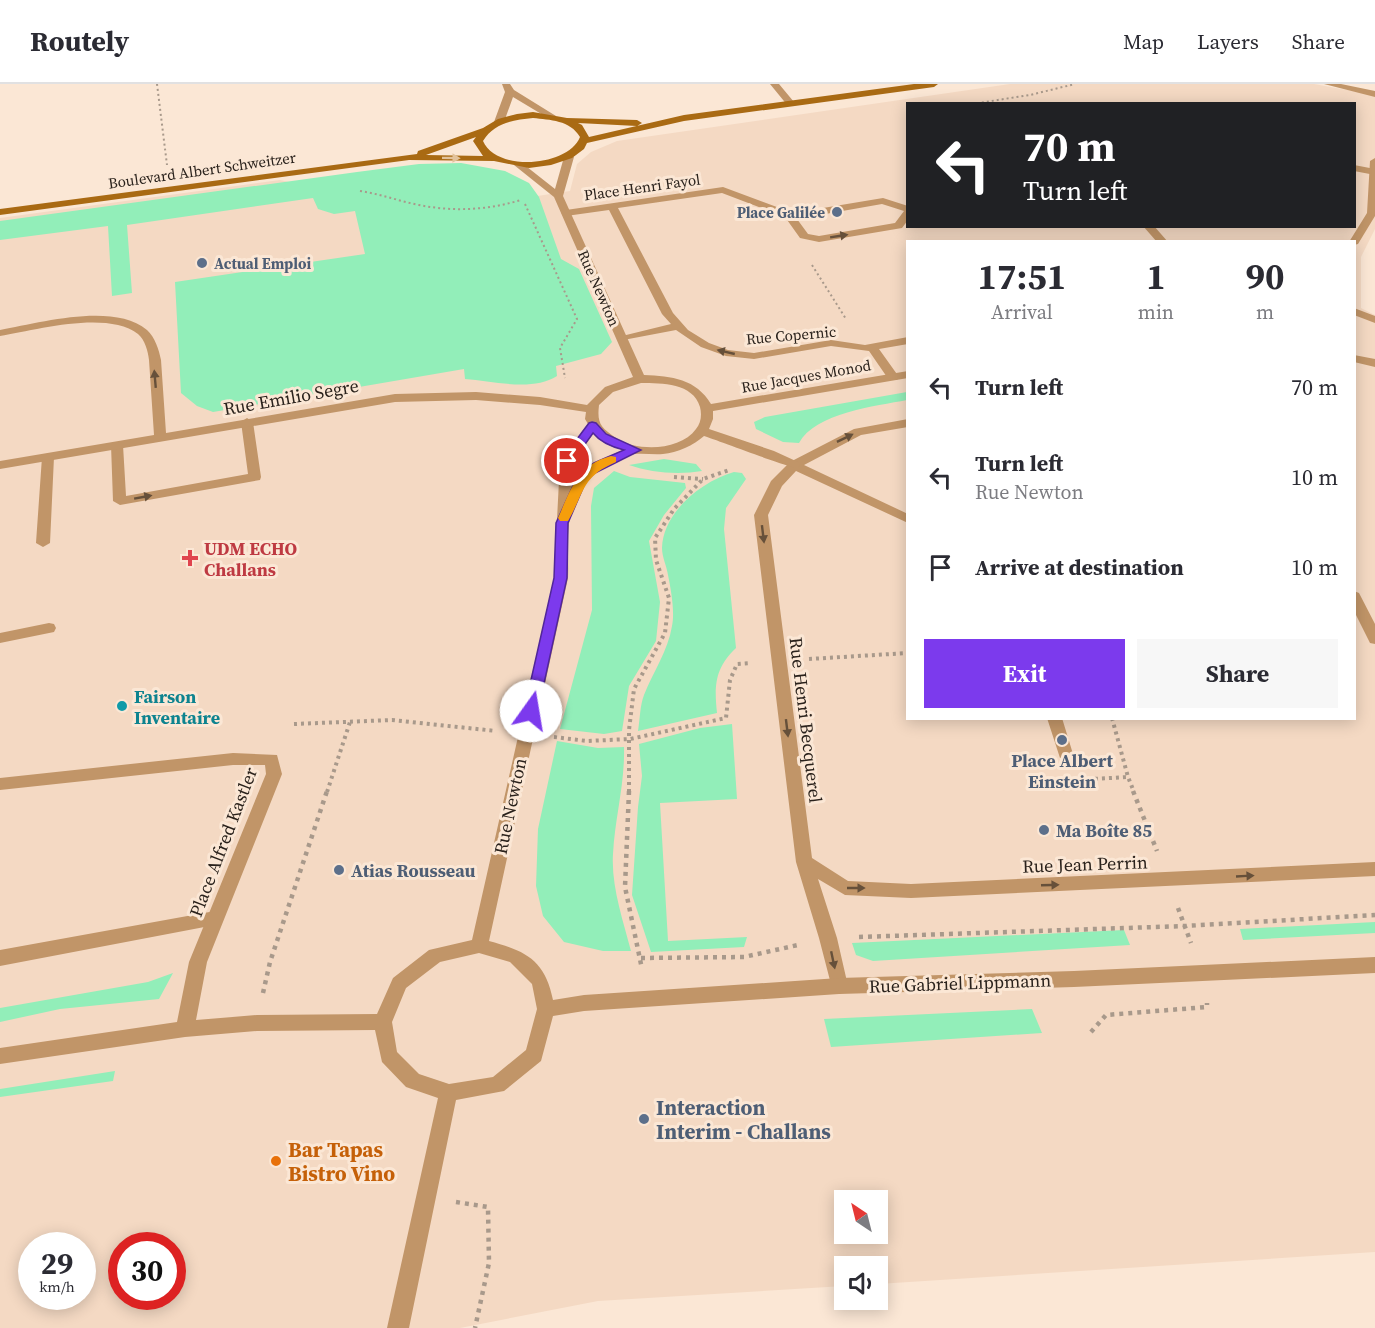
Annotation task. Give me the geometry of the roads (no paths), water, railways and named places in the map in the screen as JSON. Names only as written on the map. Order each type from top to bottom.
[{"type":"main road","points":[[585,141],[655,123],[934,84]]},
{"type":"main road","name":"Boulevard Albert Schweitzer","points":[[409,157],[483,131],[499,122],[533,115],[569,120]]},
{"type":"main road","points":[[569,120],[655,123]]},
{"type":"main road","points":[[568,157],[580,150],[585,141],[585,133],[569,120]]},
{"type":"main road","points":[[483,131],[478,141],[482,151],[492,159]]},
{"type":"main road","name":"Boulevard Albert Schweitzer","points":[[0,212],[409,157],[492,159],[519,165],[545,164],[568,157]]},
{"type":"street","points":[[774,84],[791,104]]},
{"type":"street","points":[[1328,84],[1375,94]]},
{"type":"street","points":[[499,122],[508,88],[551,116]]},
{"type":"street","points":[[558,196],[568,157]]},
{"type":"street","points":[[1355,240],[1372,213],[1375,161]]},
{"type":"street","name":"Rue Newton","points":[[519,165],[558,196],[640,379]]},
{"type":"street","points":[[1356,168],[1374,172]]},
{"type":"street","name":"Place Henri Fayol","points":[[566,213],[723,190],[790,217]]},
{"type":"street","points":[[906,210],[883,201],[790,217],[804,236],[819,239],[898,226],[906,214]]},
{"type":"street","name":"Rue Copernic","points":[[612,206],[668,314],[684,332],[705,345],[726,353],[754,356],[808,346],[831,344],[871,346],[906,340]]},
{"type":"street","points":[[1150,228],[1161,240]]},
{"type":"street","points":[[1356,312],[1375,320]]},
{"type":"street","points":[[0,333],[88,319],[115,319],[142,331],[152,347],[160,437]]},
{"type":"street","points":[[622,339],[679,326]]},
{"type":"street","points":[[871,346],[893,377]]},
{"type":"street","points":[[1356,358],[1375,363]]},
{"type":"street","name":"Rue Jacques Monod","points":[[709,408],[906,374]]},
{"type":"street","points":[[640,379],[663,379],[684,385],[700,395],[709,408],[709,420],[702,431],[691,441],[655,450],[635,450],[617,445],[602,437],[592,426],[591,409],[603,393],[620,384],[640,379]]},
{"type":"street","name":"Rue Emilio Segre","points":[[0,465],[395,398],[476,396],[591,409]]},
{"type":"street","points":[[117,445],[120,501],[255,477],[247,422]]},
{"type":"street","points":[[794,465],[858,432],[906,423]]},
{"type":"street","name":"Rue Newton","points":[[479,946],[561,578],[562,523],[567,461],[592,426]]},
{"type":"street","points":[[702,431],[770,454],[906,518]]},
{"type":"street","name":"Rue Newton","points":[[562,523],[581,480],[588,472],[598,465],[635,450]]},
{"type":"street","points":[[43,543],[48,457]]},
{"type":"street","name":"Rue Henri Becquerel","points":[[794,465],[776,484],[761,515],[804,862],[828,938],[839,986]]},
{"type":"street","points":[[1356,600],[1375,639]]},
{"type":"street","points":[[0,638],[49,628]]},
{"type":"street","points":[[1055,720],[1065,754]]},
{"type":"street","name":"Place Alfred Kastler","points":[[0,784],[206,762],[272,759],[274,774],[198,962],[185,1029]]},
{"type":"street","name":"Rue Jean Perrin","points":[[804,862],[846,888],[911,891],[1375,869]]},
{"type":"street","points":[[0,958],[215,918]]},
{"type":"street","points":[[479,946],[515,956],[540,980],[546,1009],[534,1054],[497,1084],[449,1093],[414,1081],[389,1056],[383,1022],[399,983],[435,955],[479,946]]},
{"type":"street","name":"Rue Gabriel Lippmann","points":[[546,1009],[644,999],[839,986],[1074,979],[1375,965]]},
{"type":"street","points":[[0,1056],[185,1029],[257,1023],[383,1022]]},
{"type":"street","points":[[398,1328],[438,1135],[449,1093]]},
{"type":"place","name":"Place Galilée","points":[[837,212]]},
{"type":"place","name":"Actual Emploi","points":[[202,263]]},
{"type":"place","name":"UDM ECHO Challans","points":[[190,558]]},
{"type":"place","name":"Fairson Inventaire","points":[[122,706]]},
{"type":"place","name":"Place Albert Einstein","points":[[1062,740]]},
{"type":"place","name":"Ma Boîte 85","points":[[1044,830]]},
{"type":"place","name":"Atias Rousseau","points":[[339,870]]},
{"type":"place","name":"Interaction Interim - Challans","points":[[644,1119]]},
{"type":"place","name":"Bar Tapas Bistro Vino","points":[[276,1161]]}]
